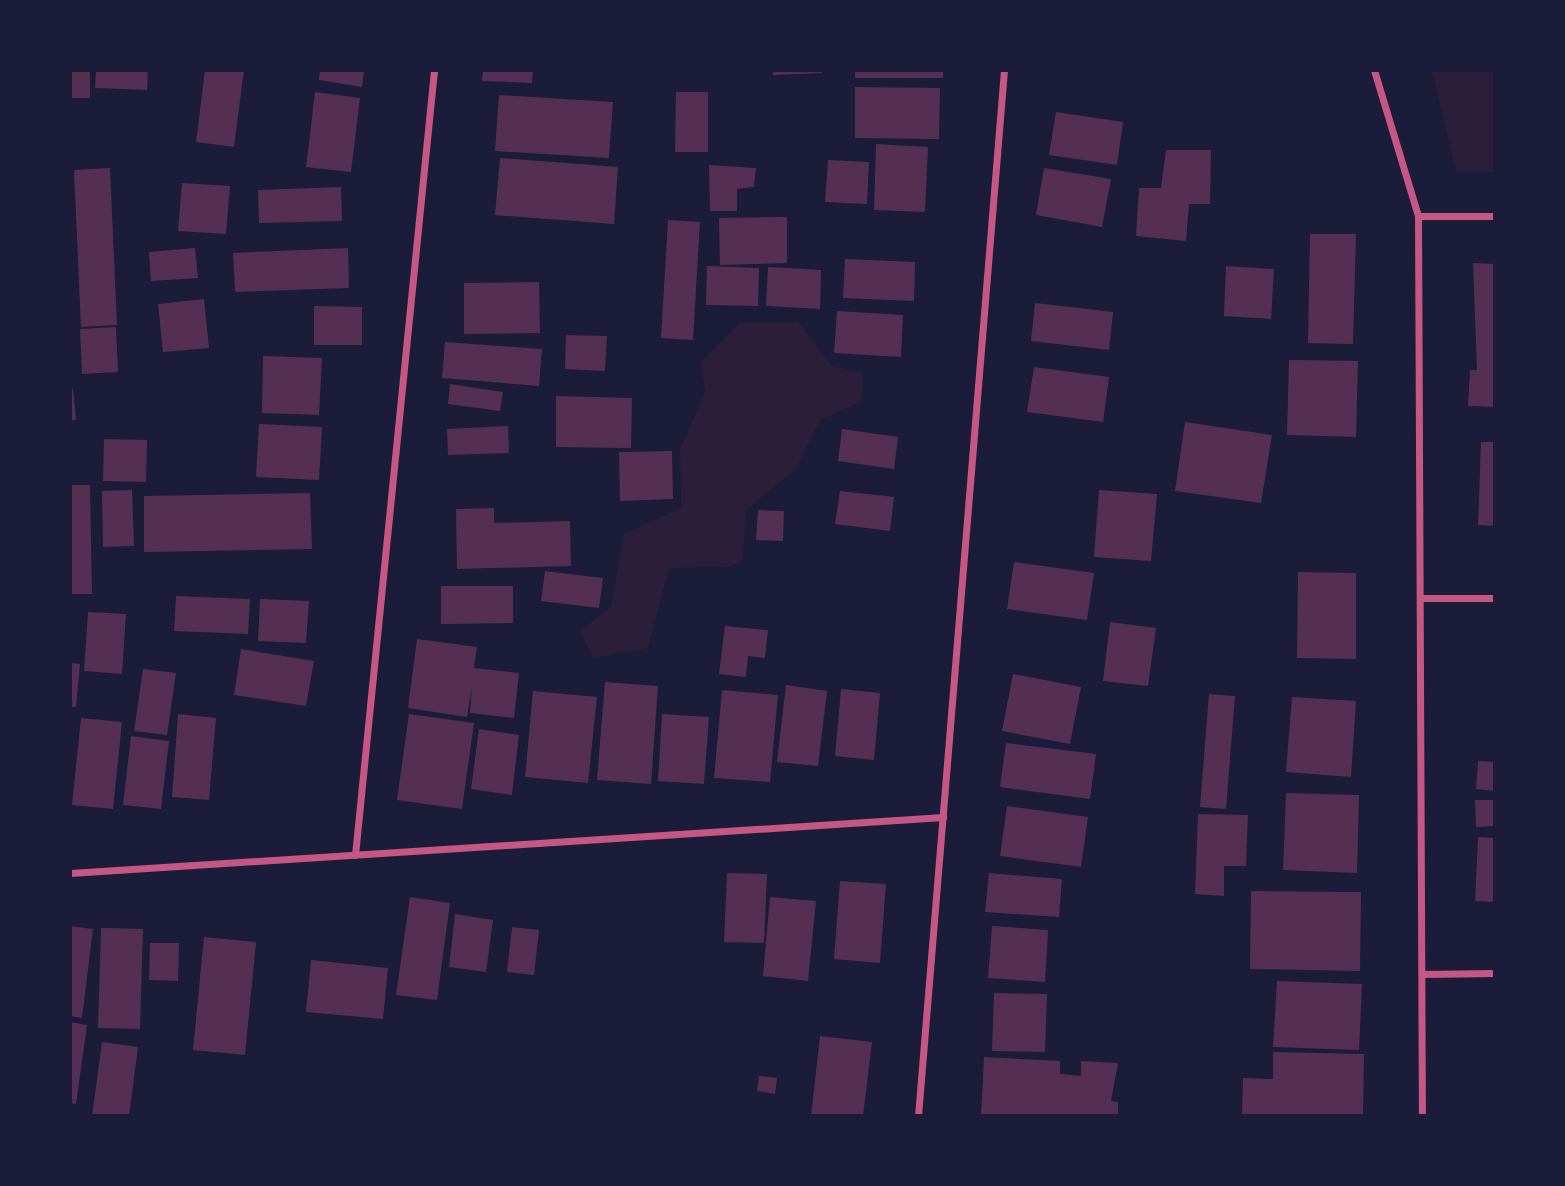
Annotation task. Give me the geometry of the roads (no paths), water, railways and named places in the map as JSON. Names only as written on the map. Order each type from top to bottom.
[{"type":"street","points":[[355,855],[434,70]]},
{"type":"street","points":[[918,1116],[1004,70]]},
{"type":"street","points":[[1374,70],[1418,216],[1422,1116]]},
{"type":"street","points":[[1418,216],[1495,216]]},
{"type":"street","points":[[1420,598],[1495,598]]},
{"type":"street","points":[[70,873],[943,817]]},
{"type":"street","points":[[1422,974],[1495,973]]}]
